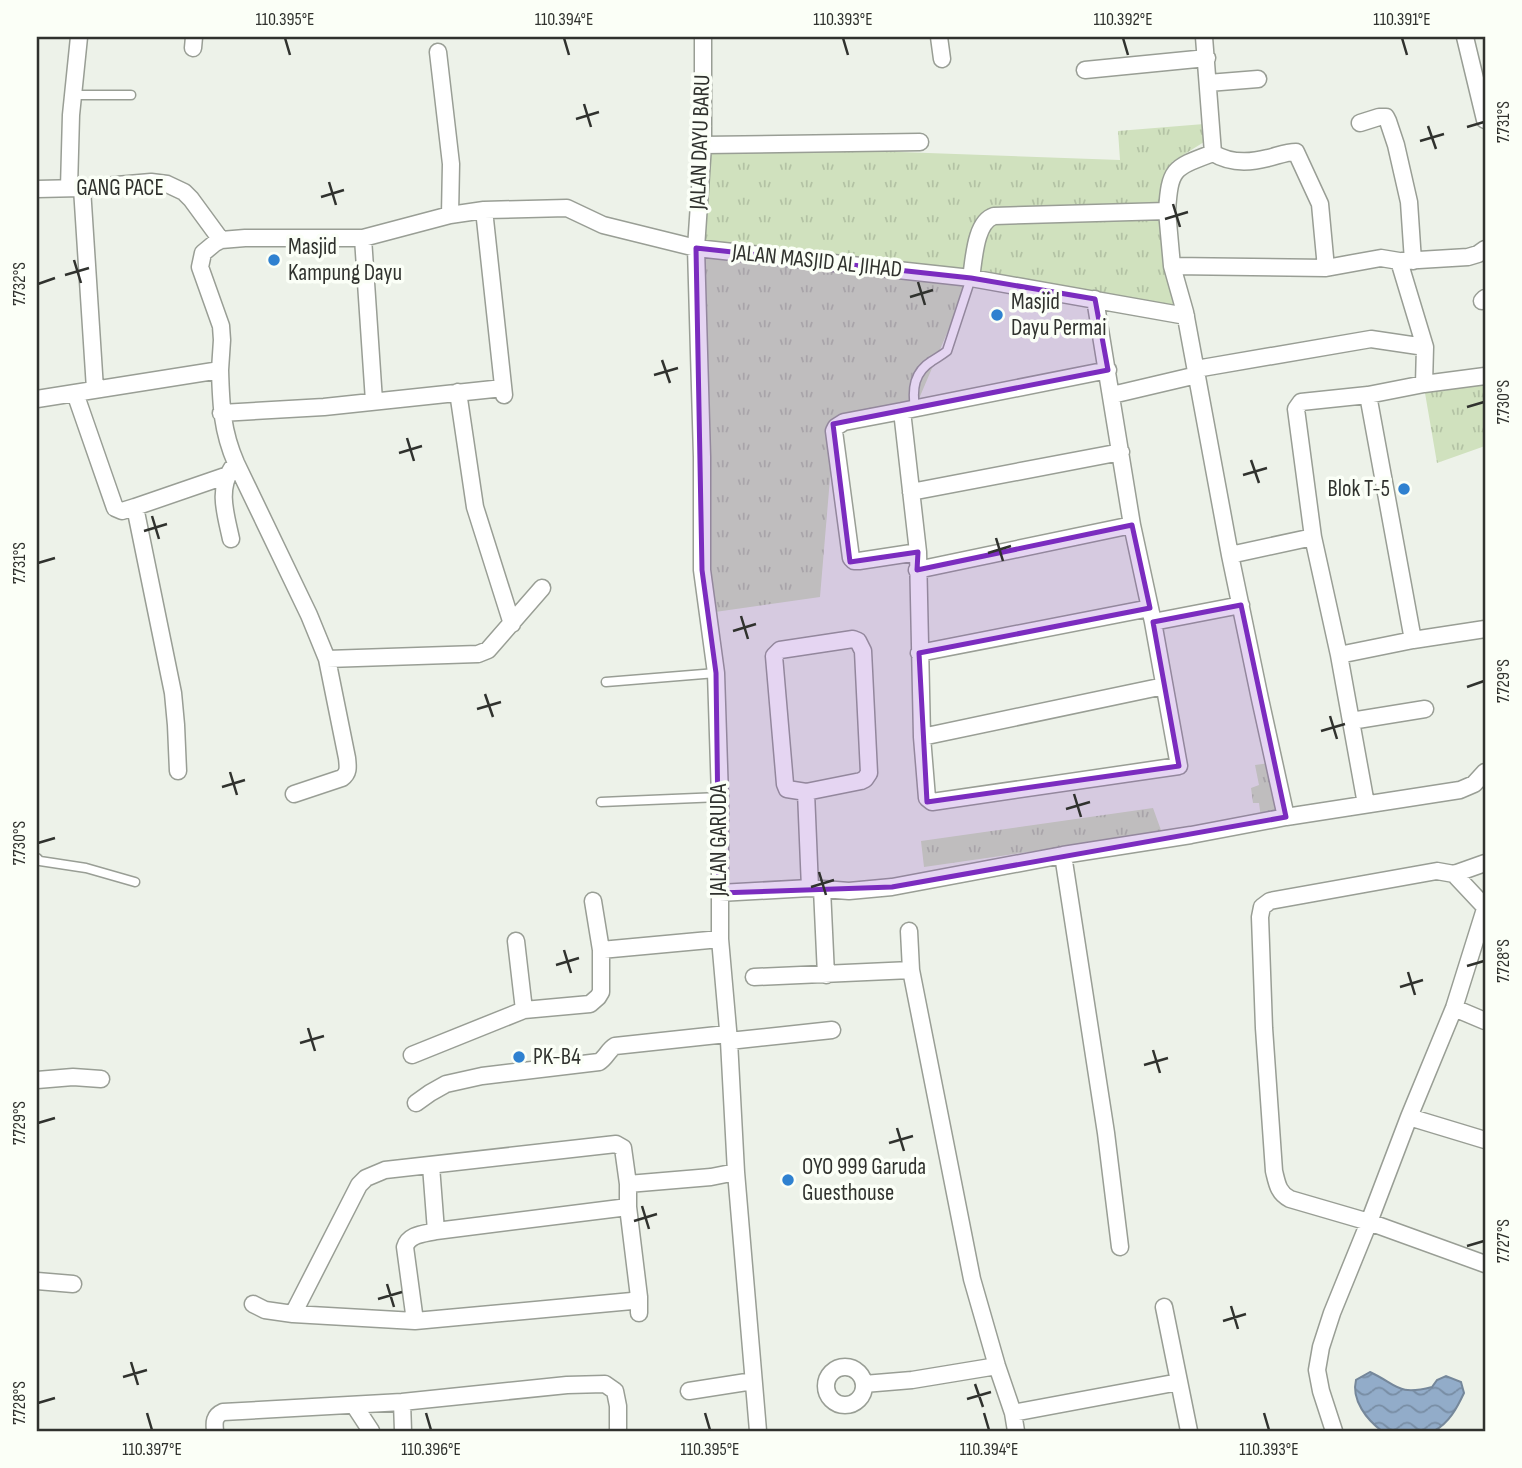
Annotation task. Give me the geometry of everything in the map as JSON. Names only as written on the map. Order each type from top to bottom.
[{"type":"street","points":[[79,37],[73,95],[76,188],[95,389]]},
{"type":"street","name":"JALAN DAYU BARU","points":[[696,247],[703,145],[703,37]]},
{"type":"street","points":[[939,37],[942,59]]},
{"type":"street","points":[[1204,37],[1213,153]]},
{"type":"street","points":[[1465,37],[1485,120]]},
{"type":"street","points":[[438,52],[450,164],[450,215]]},
{"type":"street","points":[[1085,70],[1207,58]]},
{"type":"street","points":[[1208,83],[1258,79]]},
{"type":"street","points":[[1360,123],[1387,117],[1396,145],[1409,202],[1406,261],[1425,347],[1424,384]]},
{"type":"street","points":[[703,145],[920,142]]},
{"type":"street","points":[[1213,153],[1223,159],[1239,161],[1296,152],[1320,204],[1326,268]]},
{"type":"street","points":[[1213,153],[1181,166],[1173,173],[1167,211],[1172,266],[1186,316],[1230,555],[1286,817]]},
{"type":"street","name":"GANG PACE","points":[[37,188],[151,182],[175,187],[191,199],[221,240]]},
{"type":"street","name":"JALAN MASJID AL JIHAD","points":[[221,240],[363,238],[450,215],[484,210],[567,208],[603,225],[696,247],[971,278],[1186,316]]},
{"type":"street","points":[[221,413],[324,407],[458,392],[503,391],[484,210]]},
{"type":"street","points":[[971,278],[980,228],[988,218],[1167,211]]},
{"type":"street","points":[[363,238],[374,401]]},
{"type":"street","points":[[221,240],[203,253],[200,267],[221,326],[221,413],[232,469],[309,615],[327,659],[346,758],[345,776],[294,794]]},
{"type":"street","name":"JALAN GARUDA","points":[[696,247],[702,570],[716,673],[720,797],[720,939],[758,1431]]},
{"type":"street","points":[[1172,266],[1326,268],[1381,258],[1406,261],[1468,257],[1485,249]]},
{"type":"street","points":[[909,410],[911,492],[918,552],[922,737],[928,800],[932,802],[1179,766],[1132,526],[1095,299]]},
{"type":"street","points":[[1112,395],[1196,372],[1371,339],[1425,347]]},
{"type":"street","points":[[37,399],[220,370]]},
{"type":"street","points":[[918,552],[859,561],[850,558],[834,431],[836,427],[844,422],[1108,370]]},
{"type":"street","points":[[1366,804],[1339,654],[1313,537],[1296,409],[1301,402],[1368,395],[1485,376]]},
{"type":"street","points":[[458,392],[475,507],[512,624]]},
{"type":"street","points":[[75,393],[115,508],[122,511],[135,507],[232,469]]},
{"type":"street","points":[[1368,395],[1413,640]]},
{"type":"street","points":[[911,492],[1121,452]]},
{"type":"street","points":[[231,539],[223,498],[232,469]]},
{"type":"street","points":[[135,507],[173,693],[178,771]]},
{"type":"street","points":[[917,570],[1132,526]]},
{"type":"street","points":[[1230,555],[1313,537]]},
{"type":"street","points":[[327,659],[478,654],[488,650],[542,588]]},
{"type":"street","points":[[919,653],[1151,615],[1241,605]]},
{"type":"street","points":[[1339,654],[1485,629]]},
{"type":"street","points":[[853,639],[858,641],[863,651],[870,773],[861,780],[806,792],[789,790],[785,785],[774,656],[780,650],[853,639]]},
{"type":"street","points":[[922,737],[1164,686]]},
{"type":"street","points":[[1351,721],[1425,709]]},
{"type":"street","points":[[719,893],[816,889],[849,891],[892,887],[1063,855],[1460,790],[1474,784],[1485,772]]},
{"type":"street","points":[[806,792],[827,975]]},
{"type":"street","points":[[1063,855],[1121,1247]]},
{"type":"street","points":[[1485,863],[1454,874],[1437,871],[1270,901],[1262,907],[1260,917],[1264,1028],[1274,1171],[1282,1194],[1485,1264]]},
{"type":"street","points":[[1334,1431],[1317,1370],[1321,1348],[1332,1313],[1454,1008],[1485,908],[1454,874]]},
{"type":"street","points":[[412,1055],[524,1010],[590,1004],[594,1001],[601,992],[601,950],[593,901]]},
{"type":"street","points":[[909,931],[911,970],[972,1279],[1013,1413],[1016,1431]]},
{"type":"street","points":[[601,950],[720,939]]},
{"type":"street","points":[[516,941],[524,1010]]},
{"type":"street","points":[[754,977],[911,970]]},
{"type":"street","points":[[1454,1008],[1485,1021]]},
{"type":"street","points":[[416,1103],[446,1084],[481,1076],[599,1062],[615,1046],[832,1031]]},
{"type":"street","points":[[37,1080],[73,1077],[101,1079]]},
{"type":"street","points":[[1409,1117],[1485,1140]]},
{"type":"street","points":[[253,1304],[265,1310],[293,1314],[415,1321],[632,1301],[639,1305],[623,1148],[616,1144],[385,1170],[366,1178],[359,1185],[293,1314]]},
{"type":"street","points":[[432,1166],[436,1231]]},
{"type":"street","points":[[628,1184],[711,1177],[736,1172]]},
{"type":"street","points":[[415,1321],[405,1247],[412,1237],[436,1231],[628,1207]]},
{"type":"street","points":[[37,1281],[73,1284]]},
{"type":"street","points":[[1164,1307],[1189,1431]]},
{"type":"street","points":[[864,1384],[912,1380],[997,1366]]},
{"type":"street","points":[[690,1391],[753,1381]]},
{"type":"street","points":[[1013,1413],[1179,1382]]},
{"type":"street","points":[[215,1431],[214,1421],[219,1413],[223,1412],[402,1402],[567,1385],[605,1384],[615,1391],[618,1431]]},
{"type":"street","points":[[402,1402],[403,1431]]},
{"type":"street","points":[[354,1405],[371,1431]]},
{"type":"lane","points":[[73,95],[131,95]]},
{"type":"lane","points":[[909,410],[916,377],[930,362],[947,351],[971,278]]},
{"type":"lane","points":[[606,682],[716,673]]},
{"type":"lane","points":[[601,802],[720,797]]},
{"type":"lane","points":[[37,859],[86,868],[135,883]]},
{"type":"highlighted area","points":[[696,248],[971,278],[1095,299],[1108,370],[833,424],[850,562],[918,552],[917,570],[1132,525],[1150,608],[919,653],[927,802],[1179,766],[1153,622],[1241,605],[1286,817],[892,887],[719,893],[716,673],[702,570]]},
{"type":"green space","points":[[1204,124],[1204,142],[1172,162],[1172,266],[1183,313],[968,284],[915,408],[834,431],[820,597],[708,613],[703,145],[1120,160],[1118,131]]},
{"type":"green space","points":[[1485,385],[1485,446],[1437,463],[1425,393]]},
{"type":"green space","points":[[1270,763],[1283,815],[1261,818],[1259,803],[1253,803],[1251,788],[1259,785],[1255,765]]},
{"type":"green space","points":[[1153,808],[1162,833],[924,867],[921,841]]},
{"type":"water","points":[[1370,1372],[1404,1390],[1432,1387],[1437,1380],[1446,1376],[1461,1382],[1464,1393],[1448,1419],[1434,1431],[1382,1431],[1366,1415],[1356,1395],[1356,1380]]},
{"type":"place","name":"Masjid Kampung Dayu","points":[[274,260]]},
{"type":"place","name":"Masjid Dayu Permai","points":[[997,315]]},
{"type":"place","name":"Blok T-5","points":[[1404,489]]},
{"type":"place","name":"PK-B4","points":[[519,1057]]},
{"type":"place","name":"OYO 999 Garuda Guesthouse","points":[[788,1180]]}]
